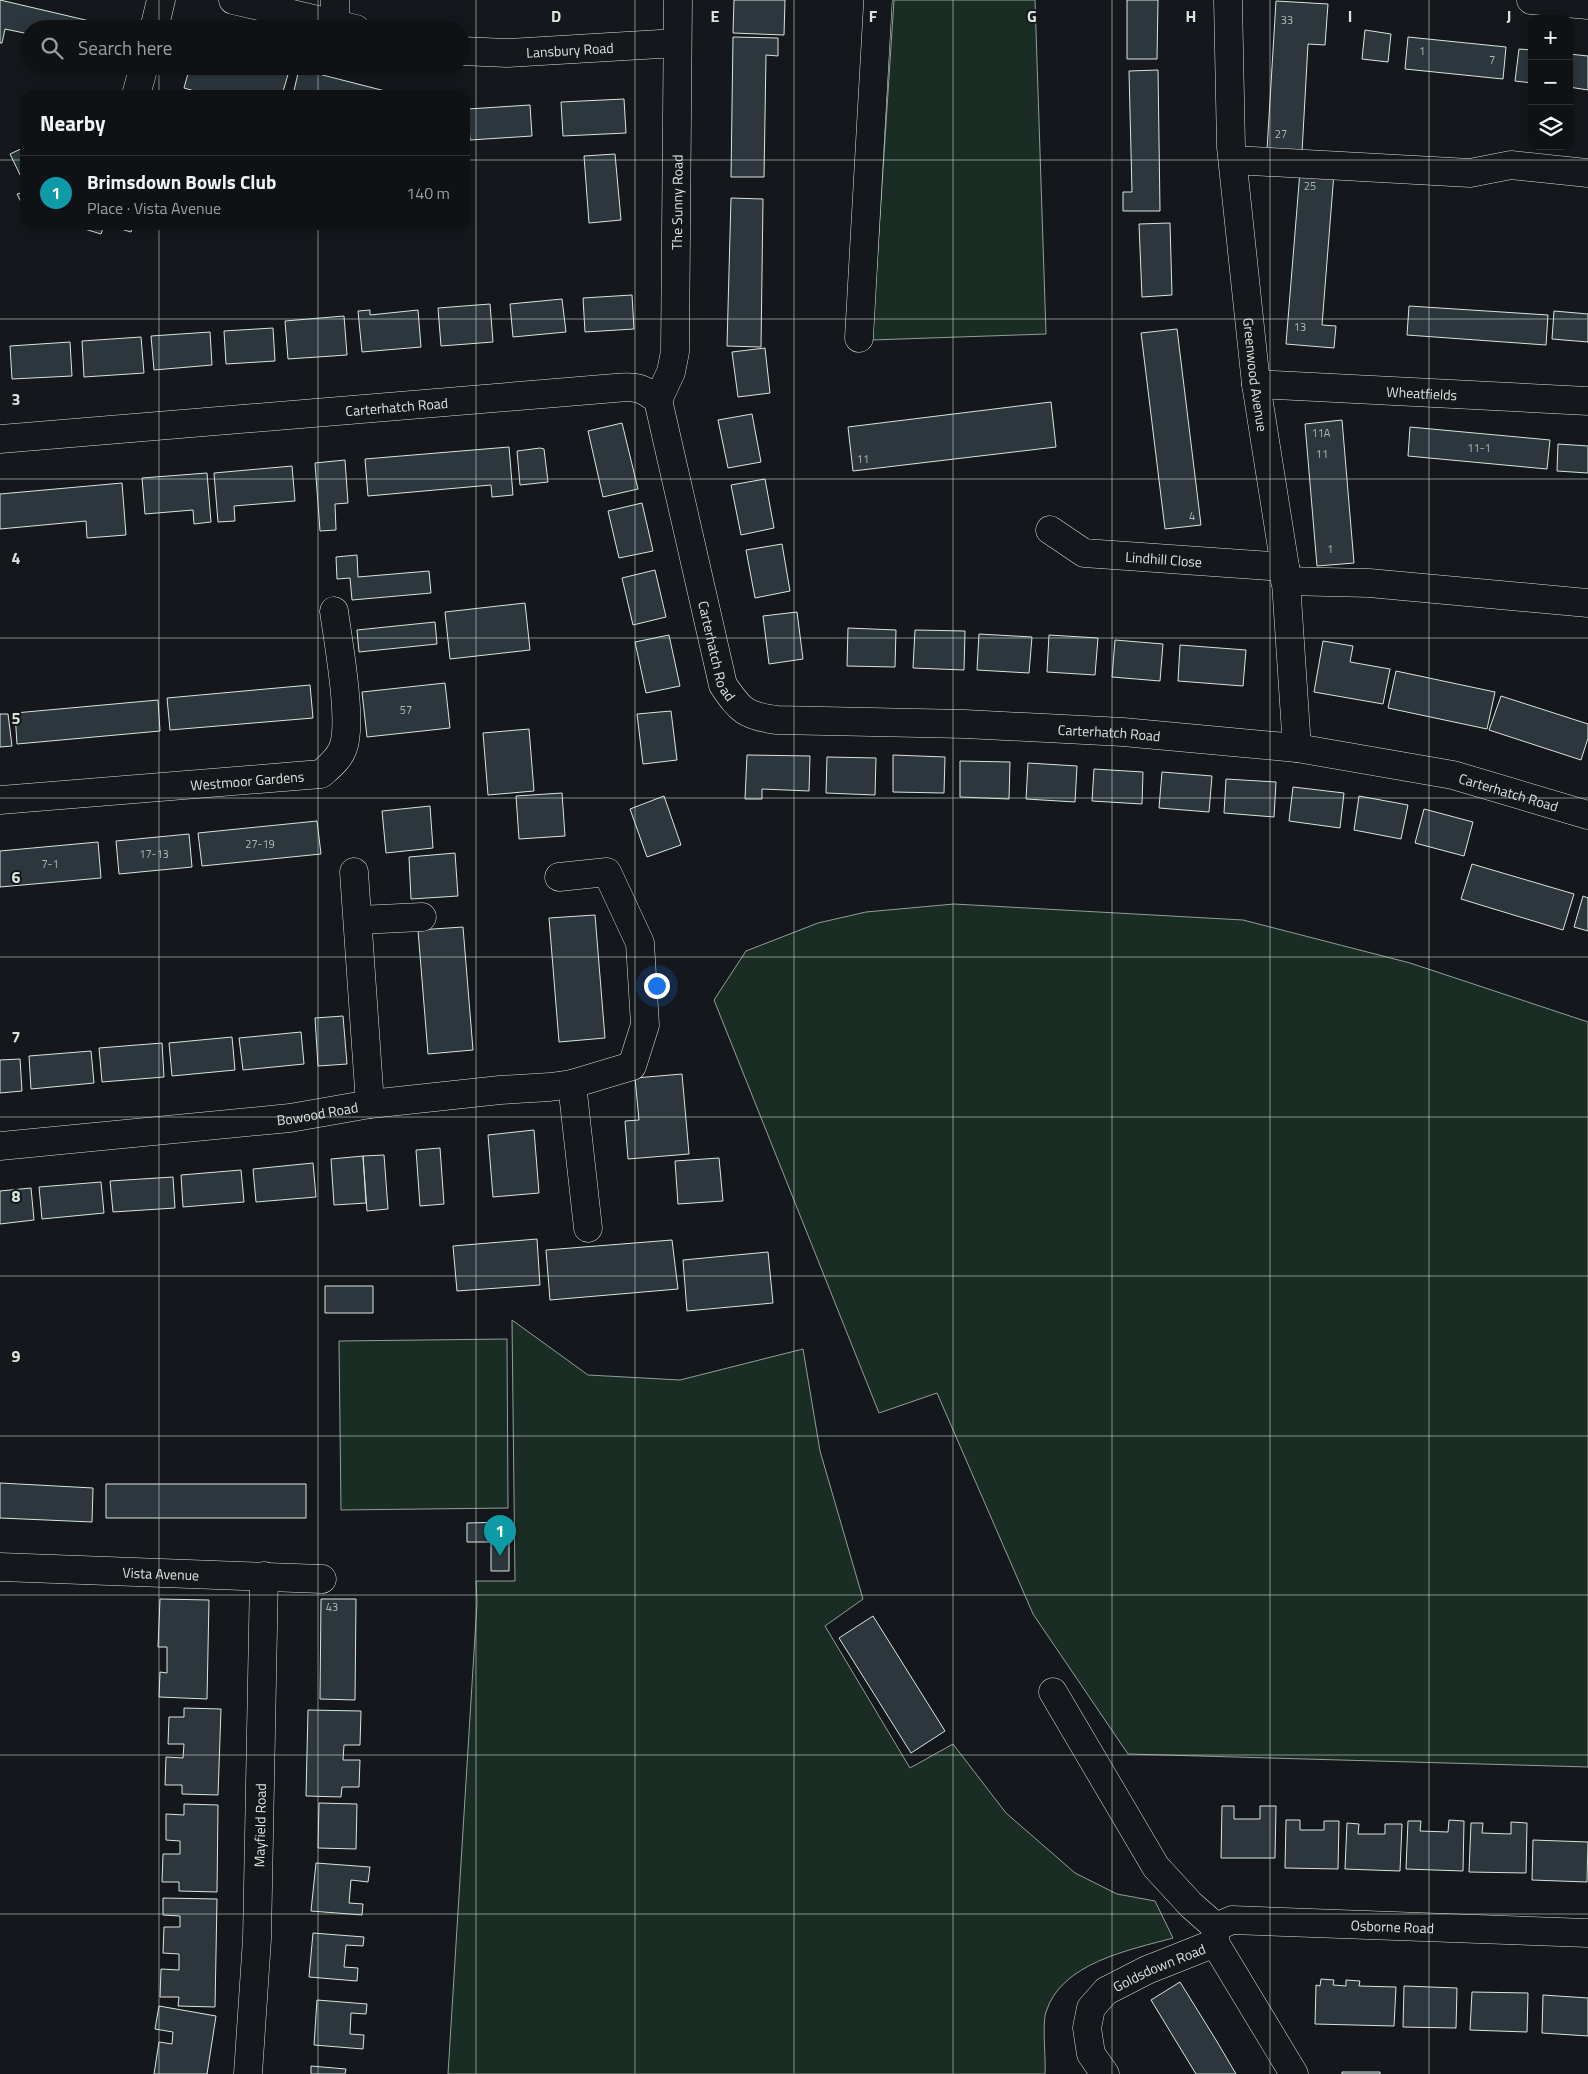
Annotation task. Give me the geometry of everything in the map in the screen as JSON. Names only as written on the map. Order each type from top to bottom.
[{"type":"street","points":[[156,20],[161,0]]},
{"type":"street","points":[[233,0],[342,17]]},
{"type":"street","name":"The Sunny Road","points":[[658,400],[671,372],[675,352],[678,0]]},
{"type":"street","points":[[859,338],[878,0]]},
{"type":"street","name":"Greenwood Avenue","points":[[1228,0],[1233,160],[1256,384],[1285,574],[1297,748]]},
{"type":"street","points":[[1531,0],[1588,5]]},
{"type":"street","name":"Lansbury Road","points":[[470,52],[507,53],[678,42]]},
{"type":"street","points":[[137,90],[142,75]]},
{"type":"street","points":[[1233,160],[1470,173],[1511,165],[1588,174]]},
{"type":"street","name":"Wheatfields","points":[[1256,384],[1588,401]]},
{"type":"street","name":"Carterhatch Road","points":[[0,439],[631,386],[646,390],[658,400],[723,684],[736,704],[757,717],[777,720],[965,724],[1123,732],[1297,748],[1453,775],[1588,815]]},
{"type":"street","name":"Lindhill Close","points":[[1050,530],[1084,553],[1369,583],[1588,603]]},
{"type":"street","name":"Westmoor Gardens","points":[[0,800],[321,774],[337,759],[344,747],[347,722],[334,611]]},
{"type":"street","points":[[354,872],[370,1104]]},
{"type":"street","name":"Bowood Road","points":[[0,1146],[290,1118],[370,1104],[572,1084],[632,1066],[645,1025],[640,943],[607,872],[559,877]]},
{"type":"street","points":[[358,920],[422,916]]},
{"type":"street","points":[[572,1084],[588,1228]]},
{"type":"street","name":"Vista Avenue","points":[[0,1567],[322,1579]]},
{"type":"street","name":"Mayfield Road","points":[[248,2074],[257,1939],[264,1576]]},
{"type":"street","points":[[1053,1692],[1156,1866],[1215,1935]]},
{"type":"street","name":"Osborne Road","points":[[1215,1935],[1232,1920],[1588,1933]]},
{"type":"street","name":"Goldsdown Road","points":[[1105,2074],[1091,2054],[1087,2028],[1091,2008],[1106,1991],[1215,1935],[1294,2074]]},
{"type":"green space","points":[[894,0],[1035,0],[1046,334],[872,340]]},
{"type":"green space","points":[[954,904],[1243,920],[1410,963],[1588,1022],[1588,1767],[1128,1754],[1033,1614],[937,1393],[879,1413],[714,1000],[746,951],[818,923],[866,912]]},
{"type":"green space","points":[[512,1320],[588,1375],[680,1380],[803,1349],[820,1451],[863,1599],[825,1626],[910,1768],[953,1744],[1006,1813],[1075,1873],[1117,1894],[1155,1901],[1173,1938],[1099,1961],[1081,1970],[1066,1981],[1054,1995],[1046,2012],[1044,2025],[1045,2074],[448,2074],[477,1603],[476,1581],[515,1581]]},
{"type":"green space","points":[[507,1339],[508,1508],[341,1510],[339,1341]]},
{"type":"building","points":[[0,0],[85,20],[20,20],[20,32],[5,29],[2,43],[0,43]]},
{"type":"building","points":[[734,0],[785,0],[784,35],[733,33]]},
{"type":"building","points":[[1127,0],[1158,0],[1157,59],[1127,59]]},
{"type":"building","points":[[1276,1],[1328,4],[1325,45],[1308,44],[1302,152],[1267,150]]},
{"type":"building","points":[[1365,30],[1391,34],[1388,62],[1362,59]]},
{"type":"building","points":[[733,37],[778,38],[778,56],[766,55],[764,177],[731,177]]},
{"type":"building","points":[[1408,37],[1506,47],[1503,79],[1405,69]]},
{"type":"building","points":[[1519,49],[1528,50],[1528,83],[1515,81]]},
{"type":"building","points":[[1573,54],[1588,56],[1588,90],[1573,88]]},
{"type":"building","points":[[1158,70],[1160,211],[1123,211],[1123,192],[1132,192],[1129,71]]},
{"type":"building","points":[[188,75],[288,75],[283,90],[191,90],[184,88]]},
{"type":"building","points":[[298,75],[322,75],[381,90],[294,90]]},
{"type":"building","points":[[624,99],[626,133],[563,136],[561,102]]},
{"type":"building","points":[[530,105],[532,136],[470,140],[470,109]]},
{"type":"building","points":[[20,149],[20,175],[10,154]]},
{"type":"building","points":[[615,154],[621,220],[589,223],[584,156]]},
{"type":"building","points":[[1300,171],[1334,173],[1322,325],[1336,326],[1334,348],[1286,344]]},
{"type":"building","points":[[731,198],[763,199],[761,347],[727,346]]},
{"type":"building","points":[[1170,223],[1172,295],[1142,297],[1139,224]]},
{"type":"building","points":[[88,230],[102,230],[101,234]]},
{"type":"building","points":[[632,295],[634,329],[585,332],[583,298]]},
{"type":"building","points":[[562,299],[566,332],[513,337],[510,304]]},
{"type":"building","points":[[490,304],[493,342],[441,346],[438,308]]},
{"type":"building","points":[[1409,306],[1548,315],[1546,345],[1407,335]]},
{"type":"building","points":[[370,310],[370,315],[418,310],[421,347],[362,352],[358,311]]},
{"type":"building","points":[[1554,311],[1588,314],[1588,342],[1552,339]]},
{"type":"building","points":[[344,316],[347,355],[288,359],[285,321]]},
{"type":"building","points":[[273,328],[275,361],[226,364],[224,331]]},
{"type":"building","points":[[1177,329],[1201,525],[1165,529],[1141,333]]},
{"type":"building","points":[[210,332],[212,365],[154,370],[151,336]]},
{"type":"building","points":[[141,337],[144,373],[84,377],[82,341]]},
{"type":"building","points":[[70,342],[72,376],[12,379],[10,346]]},
{"type":"building","points":[[765,348],[770,393],[738,397],[732,352]]},
{"type":"building","points":[[1051,402],[1056,447],[853,471],[848,427]]},
{"type":"building","points":[[752,414],[761,462],[728,468],[718,420]]},
{"type":"building","points":[[1342,420],[1354,563],[1317,566],[1305,424]]},
{"type":"building","points":[[622,423],[638,489],[603,497],[588,431]]},
{"type":"building","points":[[1410,427],[1550,440],[1547,469],[1408,456]]},
{"type":"building","points":[[1558,444],[1588,446],[1588,473],[1557,471]]},
{"type":"building","points":[[509,447],[513,495],[492,497],[491,485],[368,496],[365,459]]},
{"type":"building","points":[[544,449],[548,482],[520,485],[517,451]]},
{"type":"building","points":[[345,460],[348,503],[335,504],[336,530],[320,531],[315,463]]},
{"type":"building","points":[[292,466],[295,501],[234,506],[235,521],[218,522],[214,473]]},
{"type":"building","points":[[207,473],[211,522],[194,524],[193,510],[145,514],[142,478]]},
{"type":"building","points":[[765,479],[774,528],[741,535],[731,485]]},
{"type":"building","points":[[122,483],[126,535],[87,538],[86,521],[0,529],[0,494]]},
{"type":"building","points":[[642,503],[653,551],[619,558],[608,511]]},
{"type":"building","points":[[782,544],[790,591],[755,598],[746,550]]},
{"type":"building","points":[[357,555],[358,577],[429,571],[431,593],[352,600],[350,578],[337,579],[336,557]]},
{"type":"building","points":[[655,570],[666,617],[633,625],[622,578]]},
{"type":"building","points":[[525,603],[530,650],[450,659],[445,612]]},
{"type":"building","points":[[797,612],[803,659],[769,664],[763,616]]},
{"type":"building","points":[[435,622],[437,644],[359,652],[357,630]]},
{"type":"building","points":[[848,628],[896,630],[895,667],[847,666]]},
{"type":"building","points":[[915,630],[965,631],[964,670],[913,668]]},
{"type":"building","points":[[979,634],[1032,637],[1029,673],[977,670]]},
{"type":"building","points":[[669,635],[680,686],[646,693],[635,642]]},
{"type":"building","points":[[1049,635],[1098,638],[1095,675],[1047,672]]},
{"type":"building","points":[[1115,640],[1163,644],[1160,681],[1112,677]]},
{"type":"building","points":[[1323,641],[1353,646],[1350,662],[1390,669],[1383,704],[1314,692]]},
{"type":"building","points":[[1180,645],[1246,650],[1243,686],[1178,681]]},
{"type":"building","points":[[1396,671],[1495,692],[1487,729],[1388,708]]},
{"type":"building","points":[[445,683],[450,728],[367,737],[362,692]]},
{"type":"building","points":[[310,685],[313,718],[170,730],[167,698]]},
{"type":"building","points":[[1501,696],[1588,724],[1588,738],[1581,760],[1489,730]]},
{"type":"building","points":[[158,700],[160,731],[17,744],[15,713]]},
{"type":"building","points":[[671,711],[677,760],[643,764],[637,714]]},
{"type":"building","points":[[0,714],[8,714],[12,746],[0,747]]},
{"type":"building","points":[[529,729],[534,791],[488,795],[483,733]]},
{"type":"building","points":[[747,755],[810,756],[809,791],[762,789],[762,799],[745,799]]},
{"type":"building","points":[[893,755],[945,757],[944,793],[893,792]]},
{"type":"building","points":[[827,757],[876,758],[875,795],[826,793]]},
{"type":"building","points":[[960,761],[1010,762],[1009,799],[960,797]]},
{"type":"building","points":[[1028,763],[1077,766],[1075,802],[1026,799]]},
{"type":"building","points":[[1094,769],[1143,772],[1142,804],[1092,801]]},
{"type":"building","points":[[1162,772],[1212,776],[1209,812],[1159,808]]},
{"type":"building","points":[[1226,779],[1276,782],[1274,817],[1224,813]]},
{"type":"building","points":[[1293,787],[1344,793],[1340,828],[1289,821]]},
{"type":"building","points":[[562,793],[565,836],[519,839],[516,796]]},
{"type":"building","points":[[664,796],[681,845],[647,857],[630,809]]},
{"type":"building","points":[[1359,796],[1408,805],[1401,839],[1354,830]]},
{"type":"building","points":[[430,806],[433,848],[386,853],[382,811]]},
{"type":"building","points":[[1424,809],[1473,822],[1464,856],[1415,843]]},
{"type":"building","points":[[317,821],[321,854],[202,866],[198,833]]},
{"type":"building","points":[[189,834],[192,867],[119,874],[116,841]]},
{"type":"building","points":[[98,842],[101,878],[0,887],[0,851]]},
{"type":"building","points":[[455,853],[458,896],[411,899],[409,857]]},
{"type":"building","points":[[1472,864],[1574,894],[1563,930],[1461,899]]},
{"type":"building","points":[[1583,896],[1588,898],[1588,931],[1574,927]]},
{"type":"building","points":[[595,915],[605,1038],[559,1042],[549,918]]},
{"type":"building","points":[[463,927],[473,1050],[428,1054],[418,930]]},
{"type":"building","points":[[343,1016],[347,1064],[318,1066],[315,1018]]},
{"type":"building","points":[[301,1032],[304,1064],[243,1070],[239,1038]]},
{"type":"building","points":[[232,1037],[235,1070],[172,1076],[169,1043]]},
{"type":"building","points":[[162,1043],[164,1077],[102,1082],[99,1048]]},
{"type":"building","points":[[91,1051],[94,1083],[31,1089],[29,1056]]},
{"type":"building","points":[[20,1059],[22,1091],[0,1093],[0,1060]]},
{"type":"building","points":[[682,1074],[689,1154],[628,1159],[625,1121],[639,1120],[635,1078]]},
{"type":"building","points":[[534,1130],[539,1193],[493,1197],[488,1135]]},
{"type":"building","points":[[440,1148],[444,1204],[420,1206],[416,1150]]},
{"type":"building","points":[[384,1155],[388,1209],[367,1211],[363,1156]]},
{"type":"building","points":[[363,1156],[366,1203],[334,1205],[331,1159]]},
{"type":"building","points":[[719,1158],[723,1201],[678,1204],[675,1161]]},
{"type":"building","points":[[313,1163],[316,1197],[256,1202],[253,1169]]},
{"type":"building","points":[[241,1170],[244,1202],[183,1207],[181,1175]]},
{"type":"building","points":[[173,1177],[175,1208],[113,1212],[110,1181]]},
{"type":"building","points":[[101,1182],[104,1213],[42,1219],[39,1187]]},
{"type":"building","points":[[31,1188],[34,1220],[0,1224],[0,1191]]},
{"type":"building","points":[[537,1239],[540,1285],[457,1291],[453,1246]]},
{"type":"building","points":[[672,1240],[678,1289],[550,1300],[546,1250]]},
{"type":"building","points":[[768,1252],[773,1303],[687,1311],[683,1260]]},
{"type":"building","points":[[325,1286],[373,1286],[373,1313],[325,1313]]},
{"type":"building","points":[[0,1483],[93,1488],[92,1522],[0,1518]]},
{"type":"building","points":[[106,1484],[306,1484],[306,1518],[106,1518]]},
{"type":"building","points":[[509,1522],[509,1571],[491,1571],[491,1542],[467,1542],[467,1523]]},
{"type":"building","points":[[160,1599],[209,1600],[207,1699],[159,1697],[160,1672],[167,1673],[167,1647],[158,1647]]},
{"type":"building","points":[[321,1599],[356,1599],[355,1700],[320,1699]]},
{"type":"building","points":[[873,1616],[945,1731],[911,1753],[839,1638]]},
{"type":"building","points":[[184,1708],[221,1709],[218,1795],[182,1794],[182,1785],[165,1785],[166,1757],[183,1758],[184,1744],[168,1744],[169,1717],[184,1717]]},
{"type":"building","points":[[308,1710],[361,1711],[360,1745],[344,1745],[343,1760],[360,1760],[359,1787],[342,1787],[341,1797],[306,1796]]},
{"type":"building","points":[[319,1803],[357,1804],[356,1849],[318,1848]]},
{"type":"building","points":[[184,1804],[218,1805],[217,1892],[179,1891],[179,1882],[162,1882],[163,1854],[180,1854],[180,1841],[166,1840],[166,1814],[184,1815]]},
{"type":"building","points":[[1222,1806],[1234,1806],[1234,1819],[1260,1819],[1260,1806],[1276,1806],[1275,1858],[1221,1858]]},
{"type":"building","points":[[1286,1820],[1300,1820],[1300,1830],[1324,1830],[1324,1821],[1339,1821],[1338,1869],[1285,1868]]},
{"type":"building","points":[[1449,1820],[1464,1821],[1463,1871],[1406,1869],[1408,1821],[1421,1821],[1420,1831],[1448,1832]]},
{"type":"building","points":[[1511,1822],[1527,1823],[1526,1873],[1469,1872],[1471,1823],[1483,1823],[1482,1833],[1511,1834]]},
{"type":"building","points":[[1347,1823],[1359,1824],[1358,1834],[1385,1834],[1385,1824],[1402,1824],[1400,1871],[1345,1869]]},
{"type":"building","points":[[1533,1840],[1588,1842],[1587,1882],[1532,1880]]},
{"type":"building","points":[[316,1863],[370,1867],[368,1882],[351,1880],[349,1903],[363,1904],[362,1915],[311,1911]]},
{"type":"building","points":[[163,1898],[217,1899],[215,2007],[178,2006],[179,1997],[160,1997],[161,1969],[179,1970],[179,1954],[163,1953],[164,1927],[180,1927],[180,1916],[163,1915]]},
{"type":"building","points":[[313,1933],[364,1937],[363,1946],[346,1945],[344,1967],[358,1968],[357,1981],[309,1977]]},
{"type":"building","points":[[1321,1979],[1334,1980],[1333,1985],[1346,1986],[1346,1980],[1360,1981],[1359,1986],[1396,1987],[1394,2026],[1315,2024],[1316,1985],[1320,1986]]},
{"type":"building","points":[[1180,1982],[1236,2074],[1196,2074],[1151,2000]]},
{"type":"building","points":[[1404,1986],[1457,1988],[1456,2028],[1403,2027]]},
{"type":"building","points":[[1472,1992],[1528,1993],[1527,2032],[1470,2030]]},
{"type":"building","points":[[1543,1995],[1588,1998],[1588,2036],[1542,2033]]},
{"type":"building","points":[[317,2000],[367,2004],[366,2014],[351,2013],[350,2034],[364,2035],[363,2049],[314,2045]]},
{"type":"building","points":[[159,2006],[216,2016],[207,2074],[154,2074],[159,2042],[172,2044],[173,2032],[155,2029]]},
{"type":"building","points":[[311,2066],[346,2069],[345,2074],[311,2074]]},
{"type":"building","points":[[1342,2072],[1380,2072],[1380,2074],[1342,2074]]},
{"type":"place","name":"Brimsdown Bowls Club","points":[[500,1556]]}]
